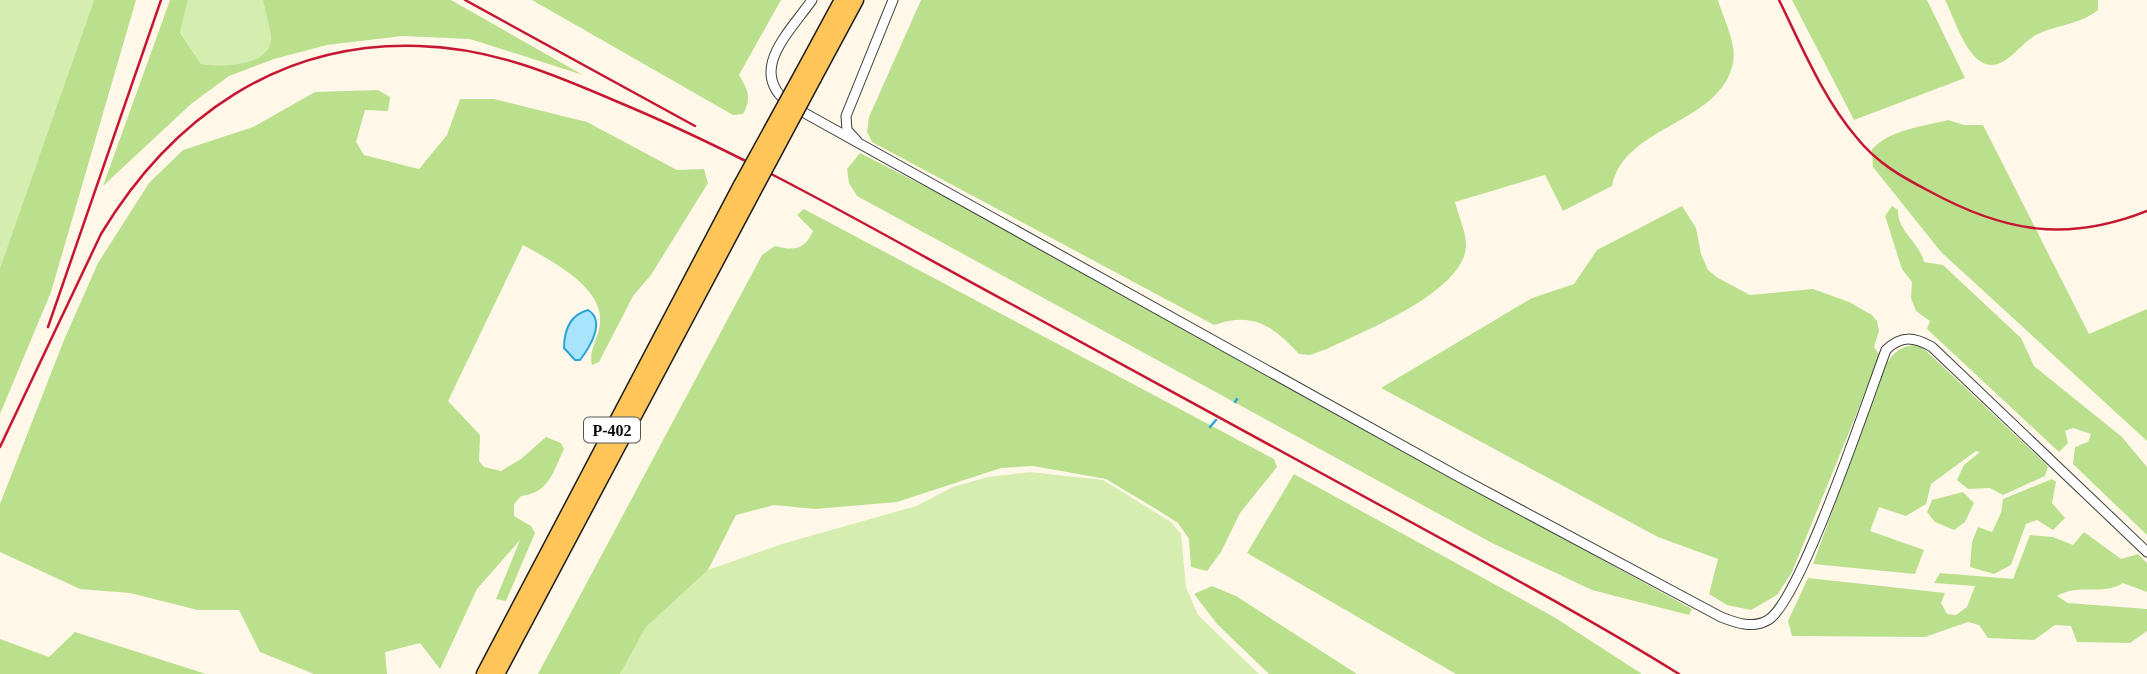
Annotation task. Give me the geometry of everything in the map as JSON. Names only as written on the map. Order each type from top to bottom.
[{"type":"main road","name":"Р-402","points":[[808,75],[842,0]]},
{"type":"main road","name":"Р-402","points":[[484,674],[808,75],[856,0]]},
{"type":"main road","name":"Р-402","points":[[497,674],[746,189]]},
{"type":"street","points":[[812,0],[774,55],[769,73],[778,96],[808,117],[1103,276],[1581,543],[1732,621],[1762,623],[1784,606],[1816,536],[1886,350],[1896,341],[1905,338],[1915,339],[1932,347],[2147,552]]},
{"type":"street","points":[[882,157],[850,135],[846,116],[893,0]]},
{"type":"street","points":[[808,117],[831,123],[846,116]]},
{"type":"green space","points":[[0,0],[94,0],[0,268]]},
{"type":"green space","points":[[94,0],[136,0],[51,292],[0,414],[0,268]]},
{"type":"green space","points":[[170,0],[188,0],[180,32],[201,64],[231,65],[263,55],[269,48],[271,38],[263,0],[451,0],[583,75],[470,39],[402,36],[327,45],[274,59],[229,76],[191,104],[103,186]]},
{"type":"green space","points":[[188,0],[263,0],[271,38],[269,48],[263,55],[243,63],[201,64],[180,31]]},
{"type":"green space","points":[[532,0],[781,0],[739,75],[747,90],[748,99],[743,114],[733,115]]},
{"type":"green space","points":[[921,0],[1718,0],[1734,55],[1725,83],[1711,99],[1634,150],[1620,166],[1612,186],[1563,211],[1545,175],[1455,202],[1466,245],[1462,262],[1449,278],[1432,293],[1387,320],[1310,355],[1299,354],[1280,336],[1261,324],[1240,320],[1214,325],[872,142],[867,132],[869,117]]},
{"type":"green space","points":[[1792,0],[1927,0],[1965,78],[1854,120]]},
{"type":"green space","points":[[1945,0],[2098,0],[2098,10],[2084,19],[2038,34],[2004,61],[1993,65],[1983,63],[1974,56],[1960,34]]},
{"type":"green space","points":[[378,90],[390,97],[388,111],[365,110],[356,142],[364,155],[419,169],[447,135],[460,99],[494,99],[587,122],[677,170],[704,169],[708,183],[651,275],[633,296],[599,362],[592,365],[591,354],[600,323],[599,310],[593,298],[585,286],[573,276],[523,245],[448,401],[480,435],[479,461],[484,467],[501,471],[521,459],[546,437],[561,443],[564,449],[544,486],[538,491],[521,496],[514,504],[514,516],[531,526],[535,533],[506,601],[496,599],[520,540],[477,589],[440,669],[420,643],[385,652],[387,674],[314,674],[260,652],[239,610],[198,610],[130,593],[80,589],[0,552],[0,504],[64,340],[98,263],[149,183],[183,150],[253,127],[315,92]]},
{"type":"green space","points":[[1948,120],[1964,125],[1983,125],[2089,334],[2147,309],[2147,441],[1941,252],[1873,167],[1872,149],[1880,142],[1907,130]]},
{"type":"green space","points":[[860,153],[1008,229],[1345,419],[1692,609],[1689,615],[1592,590],[1492,543],[857,196],[849,183],[847,169]]},
{"type":"green space","points":[[1682,206],[1696,228],[1701,254],[1708,270],[1718,278],[1750,295],[1813,289],[1849,302],[1872,315],[1877,321],[1879,331],[1874,347],[1880,356],[1792,572],[1777,595],[1751,610],[1727,605],[1709,594],[1718,559],[1658,537],[1381,388],[1532,298],[1574,284],[1597,250]]},
{"type":"green space","points":[[1892,206],[1898,210],[1901,224],[1924,262],[1943,265],[2021,338],[2034,366],[2122,437],[2147,467],[2147,535],[2073,464],[2075,447],[2088,442],[2091,434],[2073,428],[2065,431],[2068,443],[2059,452],[1927,329],[1930,321],[1916,311],[1911,298],[1912,282],[1902,269],[1885,216]]},
{"type":"green space","points":[[804,209],[1274,459],[1277,467],[1240,513],[1221,552],[1207,571],[1191,567],[1189,539],[1178,523],[1106,479],[1033,466],[1001,468],[897,502],[815,509],[774,505],[736,515],[708,570],[646,627],[620,674],[538,674],[762,255],[775,246],[798,247],[810,237],[813,231],[797,215]]},
{"type":"green space","points":[[1914,345],[1922,347],[2048,466],[2045,476],[2003,495],[1990,488],[1968,489],[1957,480],[1964,465],[1980,452],[1976,451],[1931,484],[1926,504],[1906,516],[1879,507],[1870,531],[1924,550],[1915,574],[1813,564],[1887,363],[1898,351]]},
{"type":"green space","points":[[1030,472],[1103,480],[1171,522],[1181,534],[1186,587],[1198,615],[1259,674],[620,674],[646,627],[708,570],[782,544],[916,506],[953,487],[988,477]]},
{"type":"green space","points":[[1294,474],[1554,617],[1642,674],[1456,674],[1247,553]]},
{"type":"green space","points":[[2052,479],[2056,482],[2052,503],[2065,518],[2053,530],[2037,520],[2026,524],[2011,565],[1994,574],[1970,567],[1972,542],[1978,527],[1992,532],[2001,513],[2003,499]]},
{"type":"green space","points":[[1963,492],[1974,503],[1965,522],[1954,530],[1935,522],[1927,512],[1932,500]]},
{"type":"green space","points":[[2084,532],[2121,559],[2138,554],[2147,563],[2147,592],[2123,583],[2107,589],[2074,590],[2057,596],[2068,603],[2147,609],[2147,631],[2130,643],[2077,642],[2071,626],[2055,625],[2034,640],[1988,638],[1979,625],[1968,622],[1925,637],[1792,636],[1788,621],[1808,578],[1945,593],[1941,603],[1947,614],[1956,615],[1967,607],[1975,586],[1934,583],[1940,573],[2013,579],[2030,535],[2053,537],[2073,545]]},
{"type":"green space","points":[[1212,586],[1236,596],[1357,674],[1269,674],[1217,624],[1194,594]]},
{"type":"green space","points":[[75,632],[206,674],[0,674],[0,639],[49,657]]},
{"type":"water","points":[[588,310],[596,321],[595,334],[580,360],[575,360],[564,348],[565,336],[572,320]]},
{"type":"waterway","points":[[1210,427],[1216,420]]},
{"type":"railway","points":[[48,327],[161,0]]},
{"type":"railway","points":[[465,0],[695,126]]},
{"type":"railway","points":[[1779,0],[1814,72],[1845,123],[1873,155],[1909,180],[1983,216],[2036,228],[2063,230],[2090,227],[2147,211]]},
{"type":"railway","points":[[0,447],[101,234],[129,192],[195,122],[234,95],[275,73],[320,57],[368,48],[446,48],[497,57],[570,82],[669,124],[769,173],[1497,569],[1679,674]]}]
